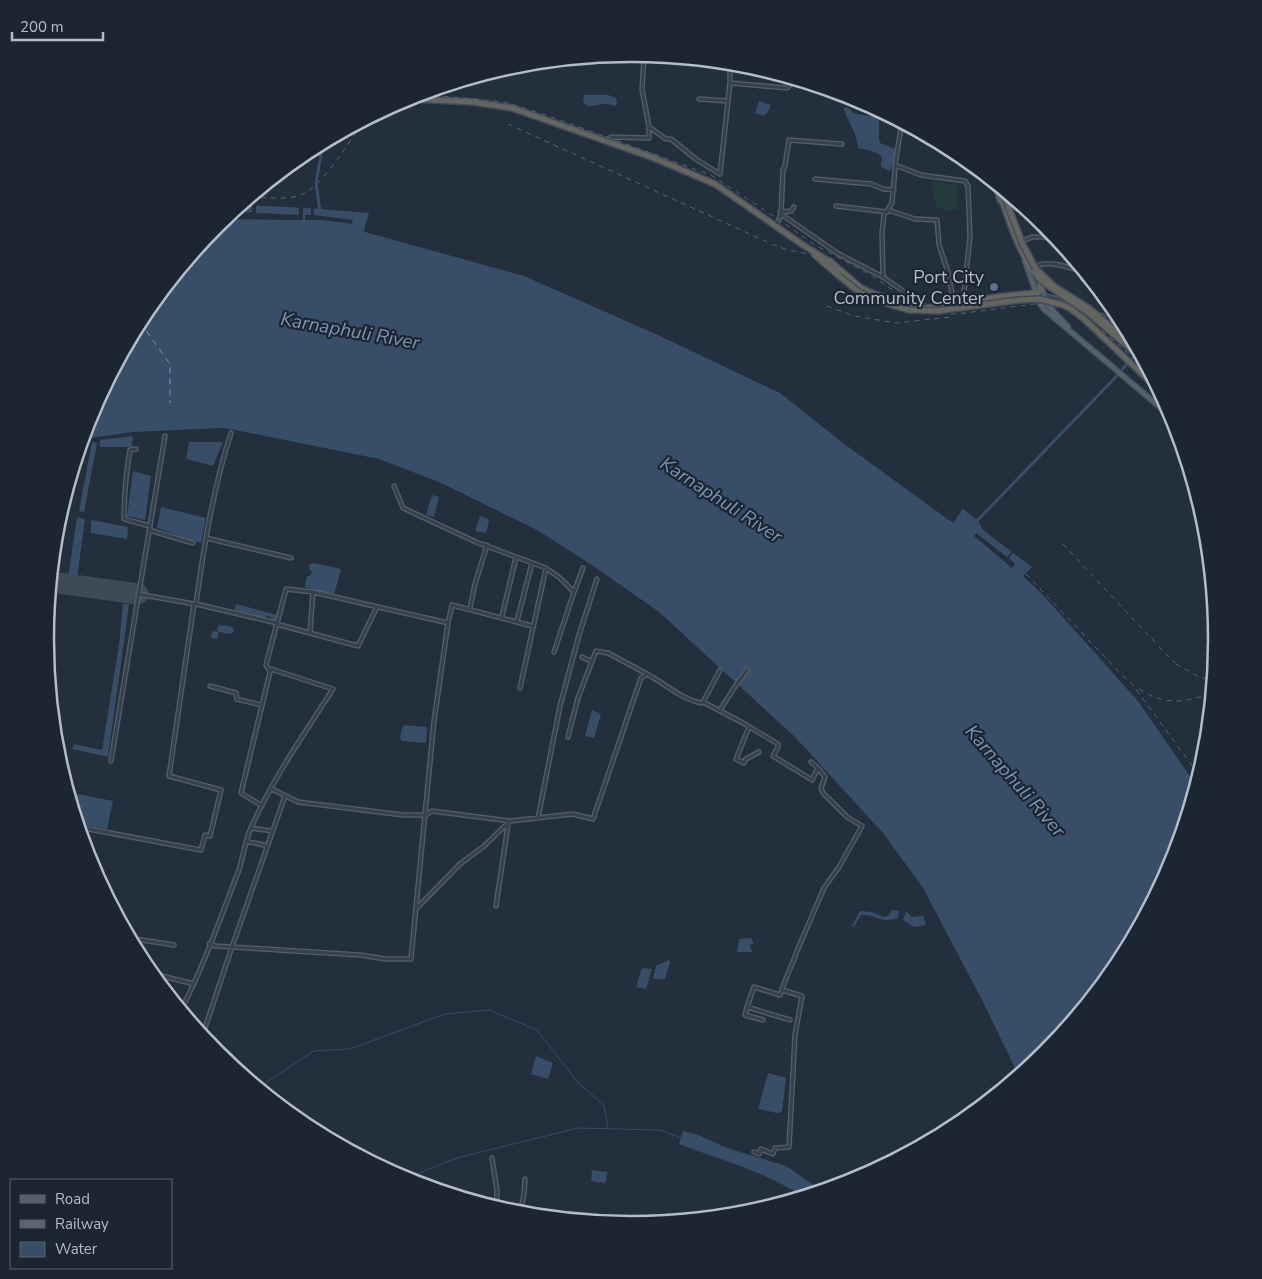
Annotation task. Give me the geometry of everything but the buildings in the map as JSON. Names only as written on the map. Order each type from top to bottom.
[{"type":"highway","points":[[429,99],[463,101],[512,108],[604,140],[714,184],[832,263],[861,288],[916,308],[1036,293],[1040,291],[1040,286]]},
{"type":"highway","points":[[1001,197],[1020,247],[1034,272],[1044,283],[1090,314],[1129,347]]},
{"type":"highway","points":[[1008,203],[1023,245],[1036,269],[1055,287],[1090,310],[1123,338]]},
{"type":"highway","points":[[803,245],[859,292],[875,300],[909,310],[937,311],[1032,298],[1055,302],[1071,308],[1145,377]]},
{"type":"main road","points":[[1001,197],[1040,304],[1054,319],[1076,335],[1158,405]]},
{"type":"main road","points":[[1009,203],[1048,306],[1076,335]]},
{"type":"street","points":[[604,140],[612,137],[649,138],[649,127],[642,89],[644,62]]},
{"type":"street","points":[[649,127],[666,139],[671,139],[720,174],[730,71]]},
{"type":"street","points":[[730,83],[787,88],[790,85]]},
{"type":"street","points":[[699,99],[728,101]]},
{"type":"street","points":[[883,277],[882,233],[884,215],[892,203],[901,130]]},
{"type":"street","points":[[776,226],[781,213],[783,170],[789,140],[842,144]]},
{"type":"street","points":[[896,165],[921,176],[964,181],[968,186],[970,237],[964,292],[965,302]]},
{"type":"street","points":[[814,179],[871,184],[883,189],[894,190]]},
{"type":"street","points":[[836,206],[887,211],[915,219],[937,220],[939,245],[948,272],[954,304]]},
{"type":"street","points":[[781,213],[790,211],[794,207]]},
{"type":"street","points":[[781,213],[837,253],[883,277],[928,308]]},
{"type":"street","points":[[1023,241],[1032,237],[1045,237]]},
{"type":"street","points":[[1034,266],[1045,264],[1072,268]]},
{"type":"street","points":[[1043,294],[1111,320]]},
{"type":"street","points":[[85,828],[201,850],[205,835],[210,836],[221,790],[168,776],[206,538],[219,469],[231,433]]},
{"type":"street","points":[[111,761],[166,436]]},
{"type":"street","points":[[136,449],[130,450],[124,490],[124,519],[193,543]]},
{"type":"street","points":[[394,486],[403,508],[476,542],[546,568],[560,578],[574,592]]},
{"type":"street","points":[[206,538],[291,558]]},
{"type":"street","points":[[470,608],[487,545]]},
{"type":"street","points":[[502,616],[516,557]]},
{"type":"street","points":[[517,621],[532,563]]},
{"type":"street","points":[[520,688],[546,568]]},
{"type":"street","points":[[554,652],[583,568]]},
{"type":"street","points":[[538,818],[560,706],[579,635],[597,579]]},
{"type":"street","points":[[270,672],[266,665],[286,589],[313,592],[448,623]]},
{"type":"street","points":[[310,634],[313,592]]},
{"type":"street","points":[[138,594],[195,604],[276,623],[280,626],[358,646],[377,607]]},
{"type":"street","points":[[209,944],[360,955],[386,959],[411,959],[434,721],[452,604],[502,616],[532,626]]},
{"type":"street","points":[[568,737],[578,698],[596,651],[608,653],[694,702],[703,702],[749,726],[778,744],[773,756],[812,780],[818,768]]},
{"type":"street","points":[[582,657],[591,661]]},
{"type":"street","points":[[184,1004],[194,984],[239,868],[251,828],[294,750],[333,689],[271,668],[241,792],[262,806]]},
{"type":"street","points":[[703,702],[720,670]]},
{"type":"street","points":[[720,710],[748,670]]},
{"type":"street","points":[[272,789],[298,802],[403,815],[426,815],[432,811],[509,822],[572,814],[594,819],[641,678],[647,674]]},
{"type":"street","points":[[210,686],[236,694],[237,699],[261,705]]},
{"type":"street","points":[[749,726],[745,741],[736,759],[744,763],[746,759],[759,752]]},
{"type":"street","points":[[763,1020],[745,1015],[754,987],[780,995],[824,888],[862,826],[847,817],[823,793],[821,788],[825,777],[811,762]]},
{"type":"street","points":[[205,1028],[285,796]]},
{"type":"street","points":[[496,906],[509,822]]},
{"type":"street","points":[[416,910],[460,864],[483,847],[509,822]]},
{"type":"street","points":[[251,828],[272,831]]},
{"type":"street","points":[[246,841],[268,846]]},
{"type":"street","points":[[138,939],[174,945]]},
{"type":"street","points":[[162,976],[194,984]]},
{"type":"street","points":[[754,1152],[760,1154],[761,1149],[773,1154],[775,1148],[789,1148],[795,1035],[802,996],[782,990]]},
{"type":"street","points":[[747,1007],[790,1020]]},
{"type":"street","points":[[492,1158],[496,1200]]},
{"type":"street","points":[[521,1207],[525,1179]]},
{"type":"green space","points":[[932,182],[957,185],[958,209],[947,211],[937,207],[933,196]]},
{"type":"water","points":[[584,95],[608,95],[616,98],[617,102],[615,106],[605,104],[590,106],[583,102]]},
{"type":"water","points":[[759,101],[771,105],[764,116],[755,113]]},
{"type":"water","points":[[845,107],[853,113],[875,117],[879,120],[880,143],[896,149],[890,171],[881,167],[882,158],[879,154],[858,148],[856,137],[844,109]]},
{"type":"water","name":"Karnaphuli River","points":[[251,205],[369,213],[365,232],[524,276],[658,335],[780,393],[843,443],[953,523],[963,509],[978,521],[983,530],[1032,567],[1023,576],[1045,597],[1138,701],[1191,778],[1178,825],[1149,895],[1111,960],[1089,991],[1039,1048],[1016,1069],[983,1002],[923,888],[883,833],[795,737],[659,612],[592,565],[537,530],[439,482],[379,459],[221,428],[133,432],[90,438],[113,384],[151,319],[197,259]]},
{"type":"water","points":[[132,436],[132,447],[100,447],[100,440]]},
{"type":"water","points":[[92,442],[97,443],[84,512],[79,511]]},
{"type":"water","points":[[189,442],[223,442],[213,466],[186,459]]},
{"type":"water","points":[[133,471],[151,476],[145,520],[127,516]]},
{"type":"water","points":[[432,495],[439,497],[434,517],[426,515]]},
{"type":"water","points":[[161,507],[206,518],[201,543],[157,528]]},
{"type":"water","points":[[480,516],[489,521],[486,533],[475,531]]},
{"type":"water","points":[[77,517],[85,519],[77,579],[68,578]]},
{"type":"water","points":[[91,520],[128,527],[127,539],[91,533]]},
{"type":"water","points":[[314,563],[341,569],[334,595],[305,587],[307,576],[310,576],[312,572],[309,569],[309,565]]},
{"type":"water","points":[[123,604],[129,604],[108,757],[72,749],[74,744],[102,750],[119,645]]},
{"type":"water","points":[[236,604],[277,615],[275,622],[271,622],[271,617],[266,616],[264,619],[234,612]]},
{"type":"water","points":[[219,625],[233,627],[234,632],[230,634],[219,632],[217,639],[211,638],[212,631],[218,632],[217,628]]},
{"type":"water","points":[[592,710],[601,714],[594,738],[585,736]]},
{"type":"water","points":[[405,725],[426,727],[426,743],[402,741],[400,738],[402,728]]},
{"type":"water","points":[[74,793],[113,801],[107,829],[84,825]]},
{"type":"water","points":[[892,910],[899,911],[898,918],[886,920],[861,915],[854,927],[852,926],[860,911],[872,912],[883,917],[888,916]]},
{"type":"water","points":[[906,911],[912,917],[923,916],[926,925],[914,927],[903,920]]},
{"type":"water","points":[[751,938],[754,944],[750,945],[752,952],[737,952],[739,939]]},
{"type":"water","points":[[669,960],[665,979],[653,979],[656,966]]},
{"type":"water","points":[[642,968],[652,969],[646,989],[636,987]]},
{"type":"water","points":[[536,1056],[553,1063],[548,1079],[531,1074]]},
{"type":"water","points":[[768,1073],[786,1078],[782,1112],[777,1113],[758,1109]]},
{"type":"water","points":[[683,1131],[698,1135],[727,1148],[786,1166],[815,1186],[796,1192],[759,1173],[679,1144]]},
{"type":"water","points":[[592,1170],[608,1172],[605,1183],[591,1181]]},
{"type":"pier","points":[[252,204],[256,204],[256,213],[299,215],[299,205],[303,205],[303,220],[236,219],[243,212],[252,212]]},
{"type":"pier","points":[[311,206],[313,206],[314,215],[353,220],[352,224],[305,220],[305,215],[311,215]]},
{"type":"pier","points":[[976,533],[1007,557],[1013,550],[1009,558],[1015,564],[1012,568],[974,536]]},
{"type":"waterway","points":[[320,212],[316,183],[321,153]]},
{"type":"waterway","points":[[975,523],[1134,356]]},
{"type":"waterway","points":[[264,1084],[314,1051],[350,1049],[445,1014],[489,1010],[537,1030],[578,1083],[604,1105],[608,1128]]},
{"type":"waterway","points":[[415,1175],[457,1158],[578,1128],[660,1130],[682,1138]]},
{"type":"ferry route","points":[[145,329],[170,364],[170,403]]},
{"type":"runway","points":[[57,583],[138,594]]},
{"type":"railway","points":[[437,96],[504,102],[543,114],[711,175],[815,245],[869,274],[920,308],[947,314],[1034,304],[1073,308],[1084,315],[1136,359]]},
{"type":"railway","points":[[508,124],[774,245],[788,250],[833,259]]},
{"type":"railway","points":[[261,197],[286,198],[307,192],[324,176],[356,132]]},
{"type":"railway","points":[[827,306],[854,316],[897,323],[950,317]]},
{"type":"railway","points":[[1063,544],[1180,667]]},
{"type":"railway","points":[[1026,574],[1132,684],[1194,768]]},
{"type":"railway","points":[[1176,664],[1199,677],[1207,679]]},
{"type":"railway","points":[[1139,689],[1157,698],[1175,701],[1184,701],[1205,695]]},
{"type":"place","name":"Port City Community Center","points":[[994,287]]}]
